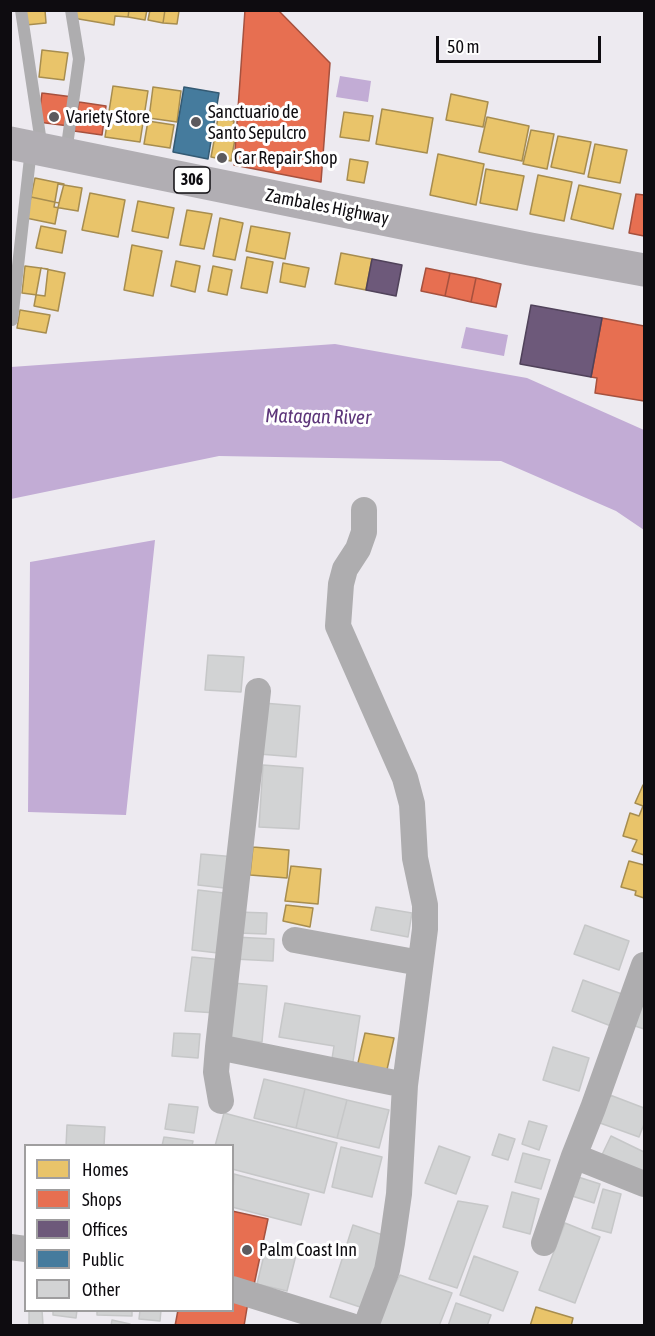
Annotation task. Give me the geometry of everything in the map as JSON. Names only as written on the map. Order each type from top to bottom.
[{"type":"main road","name":"Zambales Highway","points":[[37,149],[530,249],[645,270]]},
{"type":"street","points":[[364,510],[364,532],[340,584],[338,627],[405,778],[412,804],[415,858],[425,905],[425,929],[405,1085],[399,1194],[387,1270],[366,1326]]},
{"type":"street","points":[[221,1101],[216,1072],[218,1047],[258,691]]},
{"type":"street","points":[[295,940],[420,963]]},
{"type":"street","points":[[544,1243],[645,965]]},
{"type":"street","points":[[218,1047],[405,1085]]},
{"type":"street","points":[[574,1156],[645,1184]]},
{"type":"street","points":[[234,1290],[351,1326]]},
{"type":"lane","points":[[12,320],[37,149],[21,10]]},
{"type":"lane","points":[[37,149],[79,59],[71,10]]},
{"type":"water","points":[[340,76],[371,81],[368,102],[336,97]]},
{"type":"water","points":[[466,327],[508,335],[504,356],[461,348]]},
{"type":"water","name":"Matagan River","points":[[335,344],[527,378],[644,430],[644,530],[616,511],[501,461],[219,456],[11,499],[11,367]]},
{"type":"water","points":[[155,540],[126,815],[28,812],[30,562]]},
{"type":"building: Homes","points":[[25,10],[45,10],[46,23],[26,25]]},
{"type":"building: Homes","points":[[74,10],[129,10],[128,17],[115,16],[114,25],[73,18]]},
{"type":"building: Homes","points":[[129,10],[147,10],[145,20],[128,17]]},
{"type":"building: Homes","points":[[150,10],[165,10],[163,23],[148,20]]},
{"type":"building: Homes","points":[[165,10],[179,11],[177,24],[163,23]]},
{"type":"building: Homes","points":[[42,50],[68,53],[64,80],[39,77]]},
{"type":"building: Homes","points":[[113,86],[148,91],[140,142],[105,137]]},
{"type":"building: Homes","points":[[153,87],[181,91],[177,122],[149,118]]},
{"type":"building: Homes","points":[[451,94],[488,102],[483,127],[446,120]]},
{"type":"building: Homes","points":[[382,109],[433,118],[427,153],[376,144]]},
{"type":"building: Homes","points":[[344,112],[373,116],[369,141],[340,137]]},
{"type":"building: Homes","points":[[487,117],[529,126],[522,161],[479,152]]},
{"type":"building: Homes","points":[[218,118],[234,121],[231,137],[215,134]]},
{"type":"building: Homes","points":[[148,121],[174,125],[170,148],[144,144]]},
{"type":"building: Homes","points":[[531,130],[554,134],[547,169],[523,164]]},
{"type":"building: Homes","points":[[215,136],[235,139],[231,161],[211,157]]},
{"type":"building: Homes","points":[[558,136],[591,142],[584,174],[551,167]]},
{"type":"building: Homes","points":[[595,144],[627,150],[620,183],[588,177]]},
{"type":"building: Homes","points":[[438,154],[484,164],[476,205],[430,195]]},
{"type":"building: Homes","points":[[350,159],[368,162],[364,183],[347,180]]},
{"type":"building: Homes","points":[[486,169],[524,176],[517,210],[480,203]]},
{"type":"building: Homes","points":[[538,175],[572,182],[564,221],[530,214]]},
{"type":"building: Homes","points":[[35,178],[64,184],[59,203],[31,197]]},
{"type":"building: Homes","points":[[58,184],[82,188],[78,211],[54,207]]},
{"type":"building: Homes","points":[[579,185],[621,194],[613,229],[571,219]]},
{"type":"building: Homes","points":[[90,193],[125,200],[118,237],[82,230]]},
{"type":"building: Homes","points":[[31,197],[59,203],[55,224],[26,218]]},
{"type":"building: Homes","points":[[138,201],[174,208],[168,238],[132,231]]},
{"type":"building: Homes","points":[[187,210],[212,214],[204,249],[180,245]]},
{"type":"building: Homes","points":[[220,218],[243,223],[235,260],[213,256]]},
{"type":"building: Homes","points":[[41,226],[66,231],[62,253],[36,248]]},
{"type":"building: Homes","points":[[251,226],[290,233],[285,259],[246,251]]},
{"type":"building: Homes","points":[[132,245],[162,251],[153,296],[124,290]]},
{"type":"building: Homes","points":[[341,253],[372,259],[366,290],[335,284]]},
{"type":"building: Homes","points":[[247,257],[273,262],[267,293],[241,288]]},
{"type":"building: Homes","points":[[176,261],[200,266],[195,292],[171,286]]},
{"type":"building: Homes","points":[[283,263],[309,268],[305,287],[280,282]]},
{"type":"building: Homes","points":[[25,266],[48,269],[45,296],[22,293]]},
{"type":"building: Homes","points":[[213,266],[232,270],[227,295],[208,291]]},
{"type":"building: Homes","points":[[41,268],[65,273],[58,311],[34,306]]},
{"type":"building: Homes","points":[[20,310],[50,315],[46,333],[17,328]]},
{"type":"building: Homes","points":[[643,785],[644,855],[632,851],[637,840],[623,836],[630,813],[639,816],[643,806],[635,803]]},
{"type":"building: Homes","points":[[253,847],[289,850],[287,878],[250,875]]},
{"type":"building: Homes","points":[[629,861],[644,865],[644,898],[635,895],[636,891],[621,887]]},
{"type":"building: Homes","points":[[291,866],[321,869],[318,904],[285,901]]},
{"type":"building: Homes","points":[[286,905],[313,908],[310,927],[283,921]]},
{"type":"building: Homes","points":[[365,1033],[394,1038],[386,1074],[357,1067]]},
{"type":"building: Homes","points":[[536,1307],[573,1318],[571,1326],[530,1326]]},
{"type":"building: Shops","points":[[245,10],[279,11],[330,63],[321,182],[234,165]]},
{"type":"building: Shops","points":[[42,93],[73,97],[69,126],[38,122]]},
{"type":"building: Shops","points":[[79,102],[106,106],[102,135],[74,131]]},
{"type":"building: Shops","points":[[636,194],[644,195],[644,236],[629,233]]},
{"type":"building: Shops","points":[[426,268],[450,273],[445,296],[421,291]]},
{"type":"building: Shops","points":[[450,273],[476,278],[471,302],[445,296]]},
{"type":"building: Shops","points":[[476,278],[501,284],[496,307],[471,302]]},
{"type":"building: Shops","points":[[602,318],[644,326],[644,401],[595,393],[597,378],[591,377]]},
{"type":"building: Shops","name":"Palm Coast Inn","points":[[234,1211],[268,1219],[254,1285],[234,1281]]},
{"type":"building: Shops","points":[[234,1299],[248,1302],[244,1326],[175,1326],[178,1312],[234,1312]]},
{"type":"building: Offices","points":[[372,259],[402,265],[396,296],[366,290]]},
{"type":"building: Offices","points":[[531,305],[602,318],[591,377],[520,364]]},
{"type":"building: Public","name":"Sanctuario de Santo Sepulcro","points":[[184,87],[219,93],[208,159],[173,152]]},
{"type":"building: Other","points":[[208,655],[244,657],[241,692],[205,690]]},
{"type":"building: Other","points":[[263,703],[300,706],[296,757],[259,754]]},
{"type":"building: Other","points":[[263,765],[303,768],[299,829],[259,827]]},
{"type":"building: Other","points":[[201,854],[236,857],[233,889],[198,885]]},
{"type":"building: Other","points":[[198,890],[224,893],[218,953],[192,950]]},
{"type":"building: Other","points":[[376,907],[412,913],[408,937],[371,930]]},
{"type":"building: Other","points":[[237,912],[267,913],[266,934],[237,933]]},
{"type":"building: Other","points":[[585,925],[629,941],[619,970],[574,954]]},
{"type":"building: Other","points":[[235,937],[274,939],[273,961],[234,959]]},
{"type":"building: Other","points":[[192,957],[223,960],[217,1013],[185,1011]]},
{"type":"building: Other","points":[[583,980],[622,994],[611,1026],[572,1011]]},
{"type":"building: Other","points":[[233,983],[267,986],[262,1042],[228,1039]]},
{"type":"building: Other","points":[[644,998],[644,1029],[632,1025]]},
{"type":"building: Other","points":[[285,1003],[360,1016],[352,1068],[331,1065],[334,1046],[279,1037]]},
{"type":"building: Other","points":[[174,1033],[200,1034],[198,1058],[172,1056]]},
{"type":"building: Other","points":[[553,1047],[589,1058],[579,1091],[543,1080]]},
{"type":"building: Other","points":[[264,1079],[305,1089],[296,1128],[254,1118]]},
{"type":"building: Other","points":[[305,1089],[347,1100],[337,1138],[296,1128]]},
{"type":"building: Other","points":[[610,1095],[644,1108],[644,1124],[639,1137],[600,1123]]},
{"type":"building: Other","points":[[347,1100],[389,1110],[379,1148],[337,1138]]},
{"type":"building: Other","points":[[169,1104],[198,1107],[194,1133],[165,1129]]},
{"type":"building: Other","points":[[224,1113],[337,1143],[324,1193],[234,1170],[234,1144],[216,1144]]},
{"type":"building: Other","points":[[529,1121],[547,1126],[539,1150],[522,1144]]},
{"type":"building: Other","points":[[67,1125],[105,1127],[104,1144],[66,1144]]},
{"type":"building: Other","points":[[499,1134],[515,1139],[508,1160],[492,1155]]},
{"type":"building: Other","points":[[611,1136],[644,1152],[644,1178],[599,1161]]},
{"type":"building: Other","points":[[164,1137],[193,1141],[192,1144],[162,1144]]},
{"type":"building: Other","points":[[439,1146],[470,1157],[456,1194],[425,1183]]},
{"type":"building: Other","points":[[341,1147],[382,1157],[372,1197],[332,1187]]},
{"type":"building: Other","points":[[523,1153],[550,1160],[541,1189],[515,1182]]},
{"type":"building: Other","points":[[234,1174],[309,1194],[301,1225],[234,1208]]},
{"type":"building: Other","points":[[575,1176],[600,1184],[594,1203],[569,1195]]},
{"type":"building: Other","points":[[603,1189],[621,1194],[611,1233],[592,1228]]},
{"type":"building: Other","points":[[512,1192],[539,1199],[530,1234],[503,1227]]},
{"type":"building: Other","points":[[458,1201],[488,1206],[457,1288],[429,1279]]},
{"type":"building: Other","points":[[565,1223],[600,1237],[575,1303],[539,1290]]},
{"type":"building: Other","points":[[353,1225],[386,1236],[363,1308],[330,1297]]},
{"type":"building: Other","points":[[266,1247],[296,1255],[287,1291],[257,1284]]},
{"type":"building: Other","points":[[474,1256],[518,1272],[503,1311],[460,1295]]},
{"type":"building: Other","points":[[400,1275],[452,1293],[439,1326],[383,1326],[374,1323]]},
{"type":"building: Other","points":[[456,1303],[491,1315],[487,1326],[448,1326]]},
{"type":"building: Other","points":[[29,1312],[42,1312],[43,1325],[29,1325]]},
{"type":"building: Other","points":[[53,1312],[77,1312],[76,1318],[53,1315]]},
{"type":"building: Other","points":[[97,1312],[132,1312],[132,1316],[97,1315]]},
{"type":"building: Other","points":[[140,1312],[161,1312],[160,1321],[139,1319]]},
{"type":"building: Other","points":[[112,1320],[130,1324],[130,1326],[111,1326]]},
{"type":"place","name":"Variety Store","points":[[54,117]]},
{"type":"place","name":"Sanctuario de Santo Sepulcro","points":[[196,122]]},
{"type":"place","name":"Car Repair Shop","points":[[222,158]]},
{"type":"place","name":"Palm Coast Inn","points":[[247,1250]]}]
